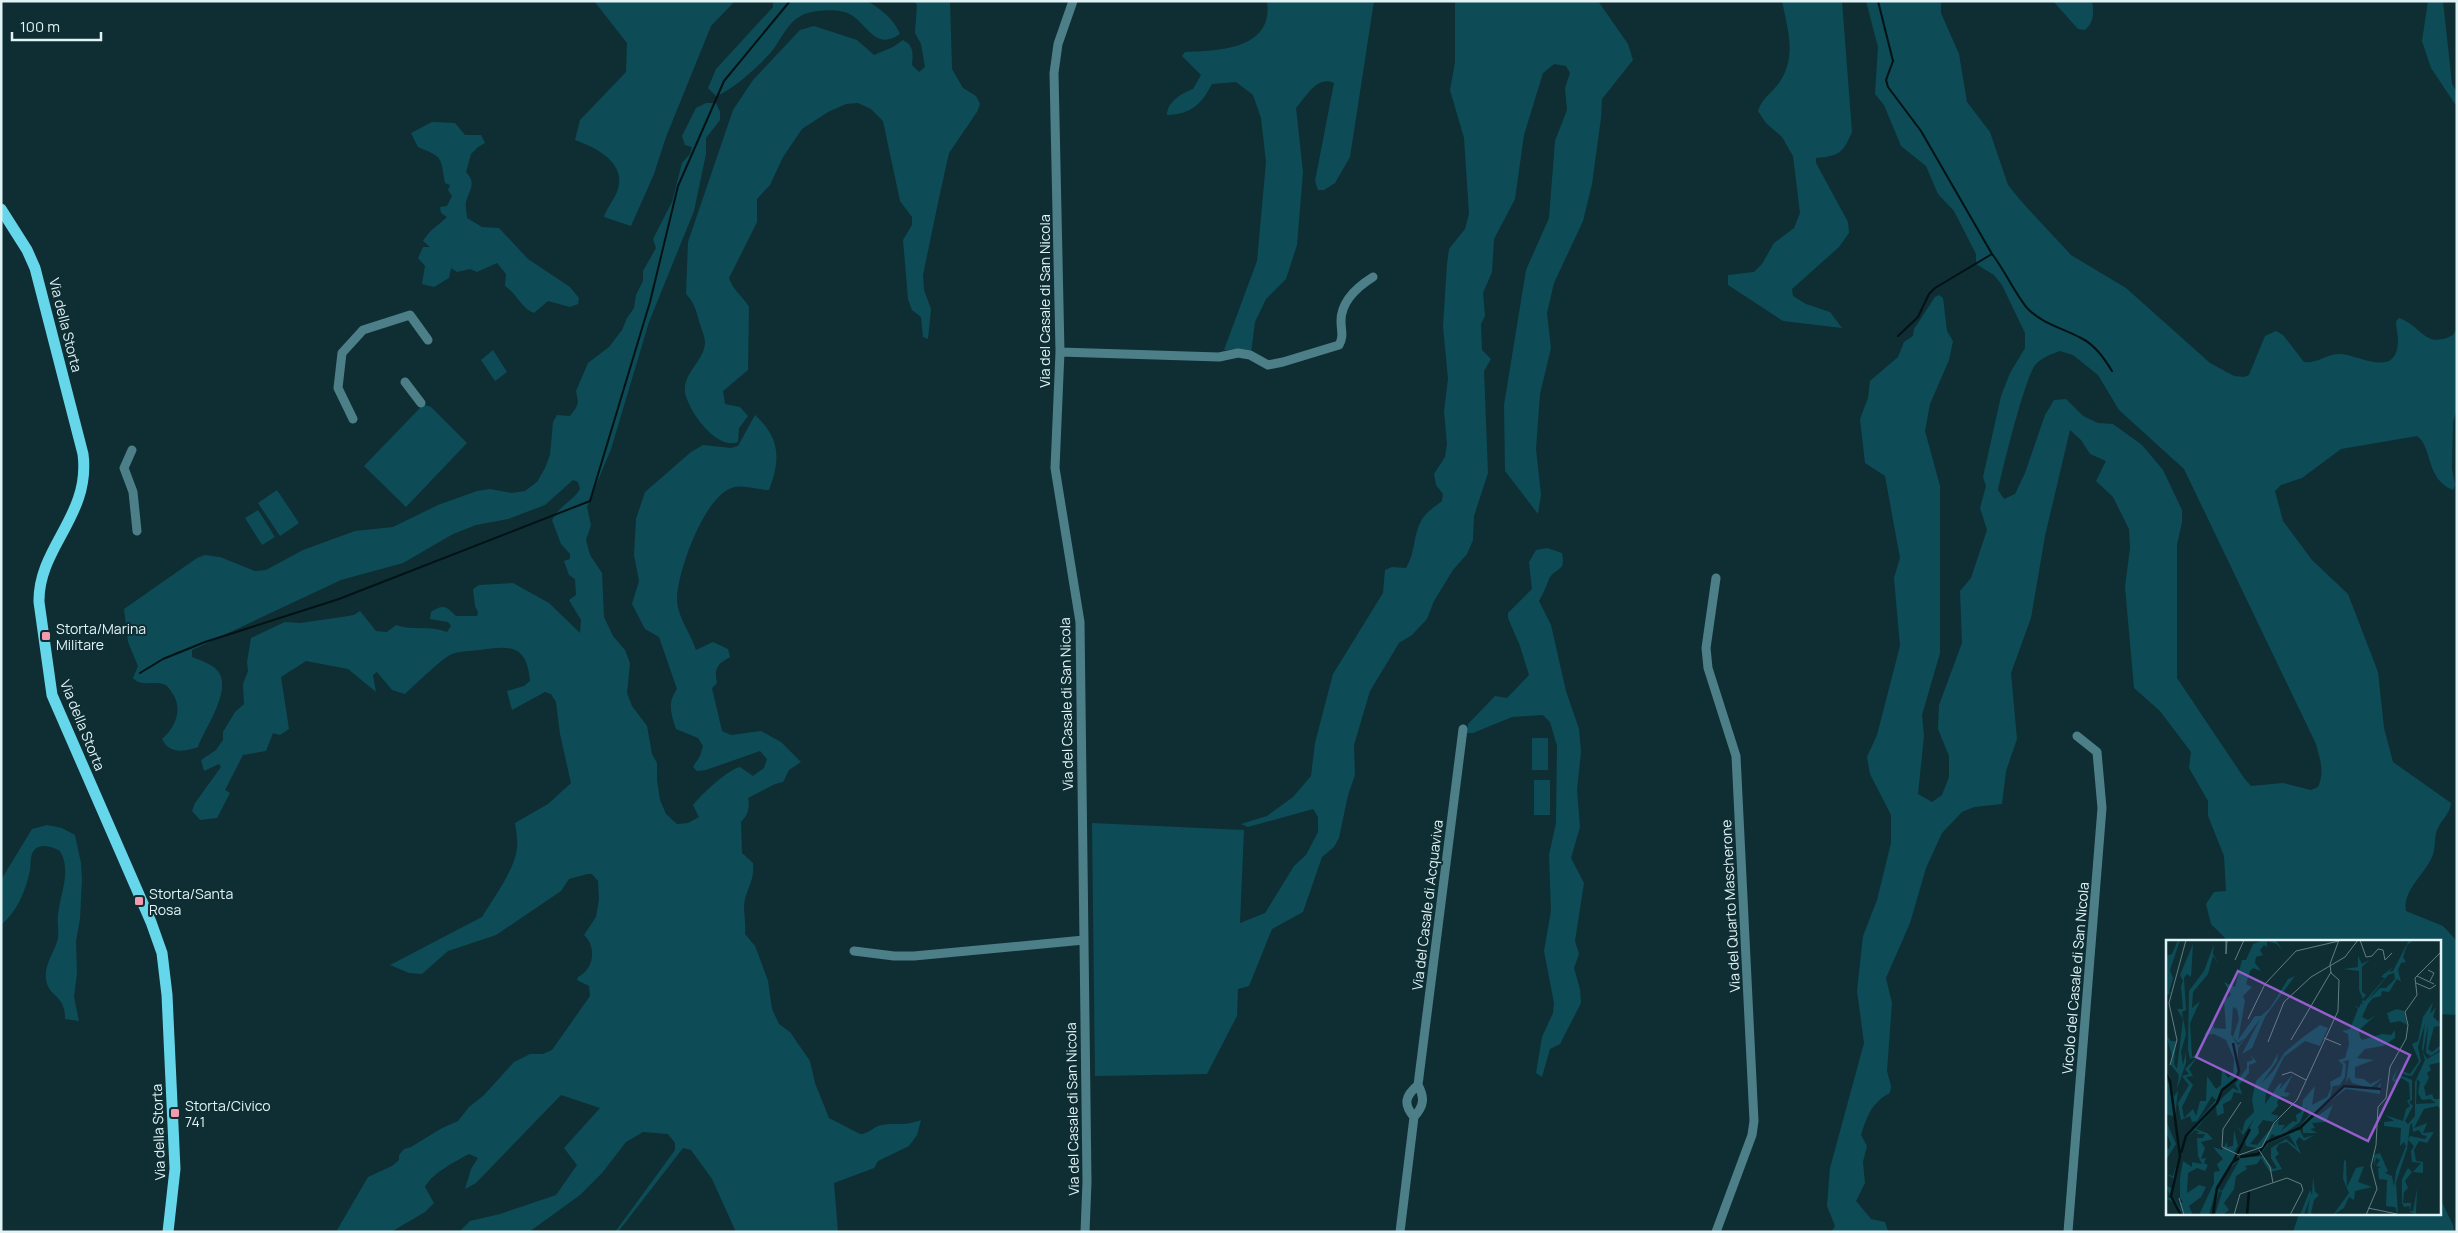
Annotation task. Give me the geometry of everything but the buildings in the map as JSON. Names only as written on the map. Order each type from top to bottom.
[{"type":"main road","name":"Via della Storta","points":[[1,209],[28,250],[35,268],[83,454],[84,479],[80,498],[44,572],[39,589],[39,602],[52,695],[151,922],[162,953],[167,987],[175,1170],[168,1232]]},
{"type":"street","name":"Via del Casale di San Nicola","points":[[1073,1],[1058,44],[1054,73],[1060,352],[1055,468],[1080,622],[1087,1182],[1085,1232]]},
{"type":"street","points":[[1060,352],[1219,357],[1238,353],[1250,355],[1268,365],[1283,362],[1339,345],[1343,338],[1341,324],[1344,306],[1360,285],[1373,277]]},
{"type":"street","points":[[354,419],[338,388],[342,353],[352,339],[363,330],[410,315],[428,340]]},
{"type":"street","points":[[405,382],[421,403]]},
{"type":"street","points":[[132,450],[124,468],[133,492],[137,531]]},
{"type":"street","name":"Via del Quarto Mascherone","points":[[1716,578],[1706,648],[1708,668],[1736,756],[1754,1120],[1752,1136],[1716,1232]]},
{"type":"street","name":"Via del Casale di Acquaviva","points":[[1400,1232],[1414,1117],[1424,1101],[1418,1085],[1463,728]]},
{"type":"street","name":"Vicolo del Casale di San Nicola","points":[[2068,1232],[2102,808],[2097,752],[2077,736]]},
{"type":"street","points":[[854,951],[894,956],[914,956],[1084,940]]},
{"type":"street","name":"Via del Casale di Acquaviva","points":[[1414,1117],[1406,1106],[1406,1098],[1418,1085]]},
{"type":"shaded area","points":[[594,1],[735,1],[711,26],[666,137],[654,174],[631,226],[604,217],[618,189],[619,179],[613,163],[600,151],[575,140],[580,120],[626,72],[627,43]]},
{"type":"shaded area","points":[[773,1],[867,1],[886,15],[900,34],[885,40],[879,38],[874,36],[853,16],[843,12],[831,10],[801,15],[791,24],[772,51],[753,70],[738,83],[716,96],[708,88],[716,69],[773,7]]},
{"type":"shaded area","points":[[914,1],[950,1],[952,69],[963,88],[976,96],[980,104],[977,112],[949,153],[939,198],[923,275],[924,290],[931,309],[928,339],[923,337],[921,317],[912,310],[908,299],[903,240],[912,225],[912,217],[900,201],[883,121],[871,109],[858,103],[846,104],[828,112],[802,129],[783,157],[770,185],[757,199],[757,222],[729,278],[749,307],[748,370],[723,391],[725,404],[740,407],[748,416],[739,428],[738,442],[721,441],[705,428],[698,419],[687,400],[685,392],[687,379],[701,356],[705,343],[696,310],[686,294],[688,242],[733,110],[753,80],[800,30],[814,26],[857,40],[874,55],[893,47],[903,40],[911,47],[912,65],[919,72],[925,67],[921,44],[915,33],[917,5]]},
{"type":"shaded area","points":[[1267,1],[1374,1],[1350,157],[1335,183],[1324,190],[1318,190],[1315,181],[1334,83],[1328,81],[1317,84],[1296,108],[1303,172],[1297,245],[1286,279],[1266,299],[1255,322],[1251,353],[1238,349],[1224,350],[1257,261],[1266,162],[1261,118],[1253,95],[1236,82],[1212,84],[1204,98],[1194,107],[1183,113],[1167,115],[1172,102],[1193,89],[1201,75],[1182,56],[1185,52],[1228,48],[1253,38],[1262,29],[1267,17]]},
{"type":"shaded area","points":[[1455,1],[1598,1],[1628,44],[1633,60],[1602,99],[1592,184],[1583,221],[1554,283],[1547,313],[1551,348],[1540,394],[1536,449],[1541,495],[1538,514],[1505,471],[1504,405],[1526,270],[1549,218],[1555,141],[1567,110],[1565,88],[1570,73],[1566,66],[1554,64],[1543,73],[1524,135],[1515,199],[1494,239],[1492,272],[1483,293],[1485,316],[1481,324],[1482,350],[1491,359],[1484,371],[1488,473],[1474,516],[1473,540],[1467,554],[1453,570],[1434,601],[1427,619],[1412,635],[1399,643],[1370,691],[1354,745],[1355,775],[1348,795],[1339,838],[1334,847],[1322,857],[1303,912],[1272,929],[1249,986],[1238,989],[1237,1016],[1207,1074],[1095,1076],[1092,823],[1244,830],[1240,923],[1265,913],[1294,866],[1306,855],[1318,832],[1318,817],[1313,809],[1248,827],[1241,824],[1267,816],[1293,797],[1311,776],[1315,743],[1333,674],[1383,593],[1385,570],[1392,567],[1406,568],[1422,519],[1442,501],[1443,494],[1436,485],[1434,474],[1445,457],[1447,444],[1444,411],[1448,379],[1443,326],[1447,264],[1449,249],[1465,229],[1469,214],[1464,138],[1450,90],[1455,62]]},
{"type":"shaded area","points":[[1782,1],[1842,1],[1852,132],[1843,149],[1830,156],[1816,158],[1816,163],[1848,222],[1849,233],[1839,247],[1792,289],[1793,296],[1806,304],[1830,312],[1842,328],[1783,321],[1728,285],[1728,275],[1754,272],[1762,264],[1774,243],[1794,228],[1800,213],[1793,156],[1782,137],[1766,123],[1758,111],[1764,99],[1779,83],[1788,63],[1790,44]]},
{"type":"shaded area","points":[[1866,1],[1941,1],[1941,13],[1959,54],[1967,102],[1990,132],[2008,185],[2071,255],[2126,288],[2210,363],[2234,376],[2244,377],[2249,375],[2265,336],[2276,331],[2283,335],[2304,362],[2313,362],[2338,354],[2375,362],[2384,362],[2391,360],[2396,353],[2398,341],[2396,321],[2399,318],[2424,335],[2436,340],[2453,335],[2457,328],[2457,409],[2453,422],[2452,469],[2455,485],[2453,490],[2444,485],[2438,478],[2422,441],[2417,436],[2341,449],[2302,478],[2281,485],[2275,491],[2283,521],[2312,560],[2348,594],[2378,672],[2384,728],[2393,762],[2451,803],[2437,830],[2432,857],[2407,897],[2406,911],[2443,926],[2457,941],[2457,1015],[2440,1014],[2440,940],[2227,940],[2211,924],[2206,904],[2214,892],[2226,891],[2224,856],[2208,816],[2208,801],[2189,768],[2191,752],[2160,711],[2134,688],[2125,587],[2130,548],[2129,529],[2113,497],[2096,481],[2106,461],[2090,454],[2081,440],[2070,430],[2045,536],[2031,618],[2011,673],[2017,739],[2006,771],[2002,804],[1974,807],[1962,812],[1942,833],[1926,868],[1910,923],[1886,978],[1892,1003],[1887,1071],[1891,1086],[1890,1093],[1874,1105],[1861,1135],[1867,1146],[1863,1162],[1865,1183],[1856,1201],[1871,1219],[1885,1222],[1888,1231],[1831,1232],[1835,1226],[1827,1206],[1830,1168],[1864,1043],[1857,991],[1863,936],[1877,900],[1891,843],[1891,815],[1870,774],[1867,757],[1877,735],[1900,646],[1894,578],[1900,558],[1885,476],[1865,463],[1860,419],[1868,398],[1870,381],[1898,357],[1904,342],[1913,336],[1914,329],[1935,297],[1939,295],[1943,298],[1947,331],[1953,341],[1949,360],[1930,404],[1925,431],[1940,486],[1940,653],[1922,715],[1924,736],[1918,794],[1932,802],[1942,795],[1949,777],[1949,756],[1938,729],[1939,705],[1962,643],[1960,591],[1971,578],[1987,530],[1980,508],[1986,486],[1983,477],[2001,396],[2010,373],[2025,348],[2025,333],[2002,285],[1994,275],[1976,264],[1976,254],[1954,211],[1938,194],[1926,166],[1901,146],[1884,105],[1875,94],[1878,47]],"holes":[[[2060,351],[2073,355],[2098,375],[2119,410],[2184,469],[2316,744],[2321,771],[2318,787],[2311,790],[2283,783],[2251,786],[2177,678],[2177,545],[2182,522],[2182,510],[2163,470],[2142,445],[2113,424],[2098,423],[2083,416],[2066,399],[2054,400],[2045,415],[2025,473],[2015,494],[2004,499],[1998,490],[2026,385],[2036,364],[2053,353]]]},
{"type":"shaded area","points":[[2053,1],[2092,1],[2093,13],[2090,24],[2085,30],[2078,29]]},
{"type":"shaded area","points":[[2428,1],[2443,1],[2452,84],[2457,92],[2457,107],[2431,68],[2422,41]]},
{"type":"shaded area","points":[[706,103],[716,103],[720,112],[720,120],[706,138],[706,154],[694,211],[649,322],[611,449],[587,507],[591,525],[586,540],[590,555],[602,573],[604,617],[613,636],[625,650],[630,663],[627,693],[632,706],[647,726],[652,754],[657,763],[660,800],[666,814],[677,824],[688,823],[699,817],[693,805],[722,777],[740,767],[753,776],[764,768],[767,759],[760,751],[706,770],[697,771],[693,767],[700,756],[703,746],[698,738],[676,729],[671,713],[671,704],[677,689],[659,637],[645,629],[632,604],[639,581],[634,555],[636,519],[645,492],[691,452],[703,445],[731,448],[738,446],[755,415],[769,432],[774,441],[776,459],[769,490],[735,487],[724,492],[713,503],[703,518],[687,553],[678,587],[677,599],[679,612],[696,650],[713,642],[728,649],[730,657],[722,662],[716,670],[717,683],[712,688],[722,731],[731,735],[761,731],[781,742],[801,762],[789,770],[783,782],[775,784],[748,798],[748,811],[741,822],[742,853],[753,863],[753,870],[744,906],[745,934],[755,946],[768,981],[772,1009],[779,1024],[790,1032],[810,1061],[815,1083],[829,1118],[860,1134],[882,1125],[921,1120],[917,1135],[909,1146],[878,1161],[874,1168],[834,1183],[838,1232],[736,1232],[712,1179],[691,1150],[683,1148],[618,1232],[615,1232],[675,1150],[675,1143],[668,1134],[643,1132],[626,1142],[602,1173],[580,1195],[529,1232],[459,1232],[470,1221],[500,1214],[556,1195],[577,1165],[564,1148],[600,1108],[561,1095],[476,1183],[465,1189],[471,1169],[478,1158],[469,1154],[445,1168],[428,1182],[425,1187],[434,1203],[425,1212],[391,1232],[336,1232],[368,1177],[392,1166],[399,1160],[399,1155],[404,1149],[458,1121],[469,1107],[484,1095],[514,1062],[530,1054],[543,1054],[552,1050],[590,996],[589,986],[577,980],[588,969],[592,958],[591,946],[584,935],[596,917],[599,899],[598,881],[592,874],[569,879],[561,891],[496,935],[448,951],[422,974],[409,973],[390,965],[482,917],[513,864],[517,844],[515,823],[548,804],[571,783],[560,734],[556,702],[551,694],[545,692],[512,710],[507,691],[524,686],[530,681],[525,660],[521,654],[508,648],[490,648],[452,654],[435,666],[405,694],[392,690],[377,672],[373,675],[376,692],[348,669],[306,661],[281,677],[289,729],[280,735],[273,733],[266,751],[243,755],[225,790],[230,793],[217,818],[200,820],[192,811],[195,803],[221,767],[219,764],[204,771],[201,760],[216,750],[223,740],[223,732],[235,712],[244,704],[243,684],[248,671],[247,662],[251,638],[285,622],[300,623],[342,617],[354,615],[360,611],[376,631],[387,632],[396,625],[447,632],[451,626],[448,622],[430,619],[431,612],[444,607],[456,616],[477,616],[478,612],[475,606],[473,589],[479,585],[513,583],[549,603],[580,633],[581,620],[569,600],[576,595],[575,579],[569,575],[564,561],[570,559],[570,554],[561,544],[552,520],[559,510],[580,489],[578,482],[573,480],[545,505],[508,519],[476,525],[453,534],[403,563],[341,580],[192,650],[192,657],[209,664],[217,670],[221,678],[222,688],[211,720],[198,747],[193,749],[182,751],[173,749],[165,744],[162,739],[174,724],[177,712],[176,700],[170,689],[165,685],[140,682],[133,678],[138,666],[128,642],[124,609],[197,558],[205,555],[220,557],[255,571],[266,570],[303,550],[355,531],[393,527],[438,505],[477,491],[490,489],[512,493],[525,491],[537,482],[550,455],[553,422],[557,415],[570,416],[576,408],[578,402],[576,391],[588,363],[609,347],[622,330],[634,308],[636,295],[643,281],[643,271],[656,248],[653,239],[672,202],[682,163],[690,154],[692,147],[685,145],[682,136],[696,108]]},
{"type":"shaded area","points":[[432,122],[455,123],[465,135],[481,135],[485,143],[471,154],[466,172],[472,184],[466,204],[467,218],[482,227],[499,228],[528,259],[570,287],[579,298],[578,304],[570,307],[548,301],[534,313],[530,311],[505,286],[506,274],[497,263],[477,272],[470,269],[457,272],[451,268],[449,278],[434,287],[422,284],[425,266],[418,258],[423,247],[430,247],[423,241],[431,230],[447,217],[441,213],[440,207],[447,206],[452,196],[448,190],[450,185],[445,183],[439,159],[432,153],[418,147],[411,133]]},
{"type":"shaded area","points":[[493,350],[507,372],[495,381],[481,360]]},
{"type":"shaded area","points":[[425,405],[431,407],[467,443],[406,507],[364,466]]},
{"type":"shaded area","points":[[277,490],[299,523],[280,536],[258,503]]},
{"type":"shaded area","points":[[258,510],[275,537],[262,545],[245,518]]},
{"type":"shaded area","points":[[1547,548],[1562,553],[1563,559],[1563,564],[1549,579],[1539,601],[1551,625],[1566,691],[1579,729],[1581,752],[1577,790],[1580,827],[1571,858],[1584,883],[1575,941],[1579,954],[1574,968],[1580,989],[1581,1003],[1560,1044],[1550,1049],[1542,1077],[1536,1073],[1542,1037],[1553,1013],[1554,1003],[1544,951],[1551,911],[1549,855],[1556,823],[1557,746],[1550,722],[1543,715],[1512,717],[1473,733],[1467,733],[1468,724],[1495,696],[1507,698],[1529,675],[1520,646],[1508,618],[1508,613],[1532,589],[1529,562],[1536,550]]},
{"type":"shaded area","points":[[1532,738],[1548,738],[1548,770],[1532,770]]},
{"type":"shaded area","points":[[1534,780],[1550,780],[1550,815],[1534,815]]},
{"type":"shaded area","points":[[47,825],[62,828],[75,835],[81,863],[80,919],[76,941],[77,973],[74,997],[79,1021],[65,1019],[63,1005],[47,985],[46,979],[48,963],[58,938],[58,915],[65,875],[65,867],[60,851],[44,846],[34,850],[23,893],[12,914],[1,925],[1,880],[32,829]]},
{"type":"shaded area","points":[[2440,1198],[2453,1225],[2454,1232],[2293,1232],[2298,1216],[2440,1216]]},
{"type":"waterway","points":[[140,673],[163,659],[205,642],[339,599],[590,501],[650,302],[678,186],[724,81],[790,1]]},
{"type":"waterway","points":[[1878,1],[1893,61],[1886,80],[1888,87],[1921,131],[2019,297],[2028,309],[2040,318],[2091,344],[2112,371]]},
{"type":"waterway","points":[[1898,336],[1918,317],[1929,294],[1935,288],[1992,254]]},
{"type":"place","name":"Storta/Marina Militare","points":[[46,636]]},
{"type":"place","name":"Storta/Santa Rosa","points":[[139,901]]},
{"type":"place","name":"Storta/Civico 741","points":[[175,1113]]}]
